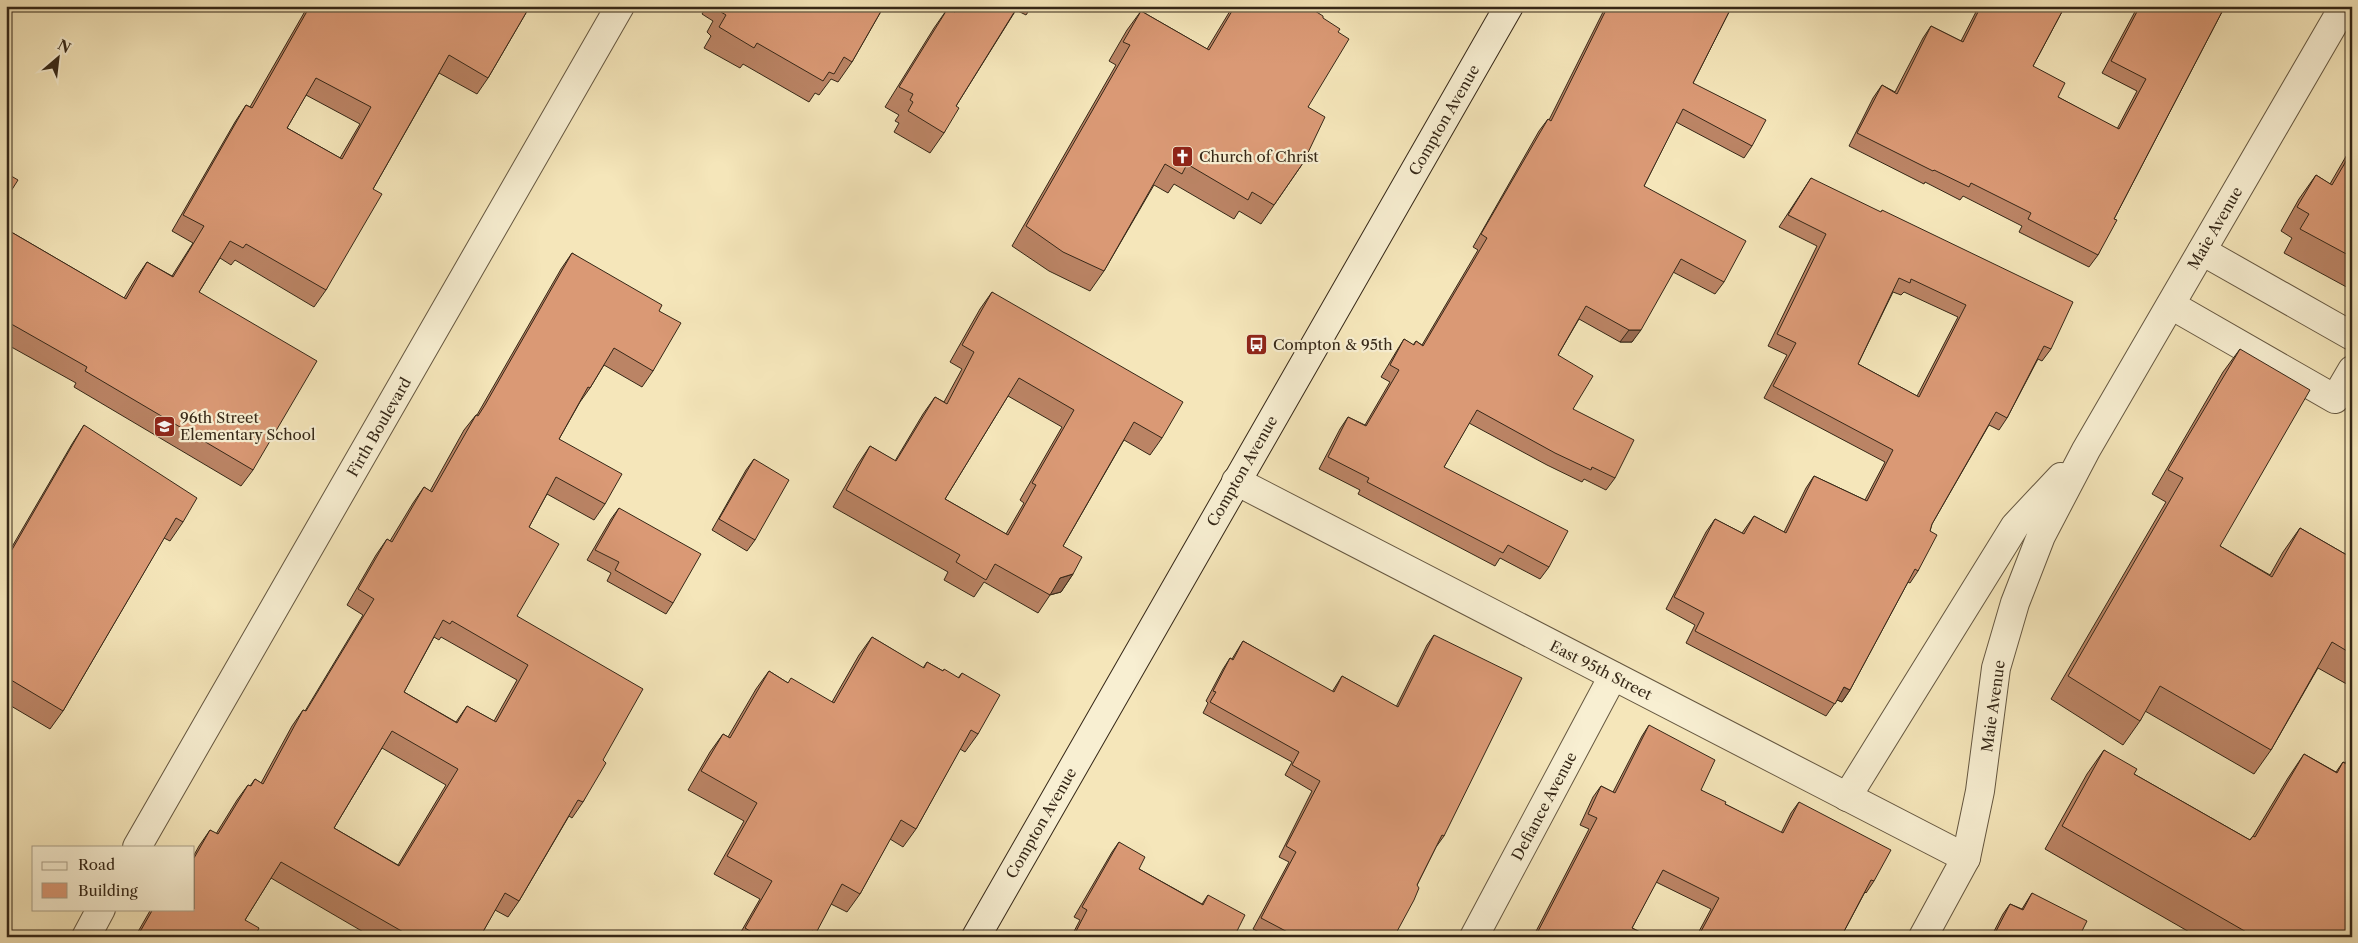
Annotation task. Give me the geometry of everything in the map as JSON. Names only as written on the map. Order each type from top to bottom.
[{"type":"street","name":"Firth Boulevard","points":[[138,846],[620,6]]},
{"type":"street","name":"Compton Avenue","points":[[976,937],[1509,6]]},
{"type":"street","name":"Maie Avenue","points":[[1924,937],[1966,858],[1980,791],[1996,668],[2040,536],[2086,450],[2344,6]]},
{"type":"street","points":[[2202,251],[2352,336]]},
{"type":"street","points":[[2171,304],[2335,399],[2352,370]]},
{"type":"street","name":"Maie Avenue","points":[[1847,797],[2015,526],[2086,450]]},
{"type":"street","name":"East 95th Street","points":[[1236,481],[1966,858]]},
{"type":"street","name":"Defiance Avenue","points":[[1474,937],[1613,676]]},
{"type":"street","points":[[86,937],[100,910]]},
{"type":"building","points":[[310,6],[392,6],[399,10],[401,6],[530,6],[488,78],[449,55],[373,189],[382,194],[326,290],[246,244],[243,248],[230,241],[199,292],[317,361],[253,470],[85,371],[87,367],[6,321],[6,229],[126,299],[147,262],[173,277],[204,226],[183,215],[246,105],[252,108]],"holes":[[[316,78],[371,107],[342,159],[287,128]]]},
{"type":"building","points":[[724,6],[884,6],[852,62],[844,57],[834,74],[829,72],[823,81],[757,43],[754,48],[719,27],[726,15],[721,12]]},
{"type":"building","points":[[959,6],[1018,6],[956,106],[959,108],[944,133],[908,111],[913,102],[910,100],[913,94],[899,87],[948,8],[955,12]]},
{"type":"building","name":"Church of Christ","points":[[1235,6],[1307,6],[1340,29],[1338,32],[1349,39],[1308,107],[1325,117],[1303,163],[1274,205],[1252,192],[1248,200],[1187,164],[1182,174],[1165,164],[1104,271],[1063,252],[1026,226],[1130,45],[1123,42],[1141,11],[1209,50]]},
{"type":"building","points":[[1608,6],[1732,6],[1693,83],[1766,120],[1752,146],[1683,109],[1644,186],[1746,241],[1724,282],[1681,259],[1641,330],[1629,330],[1586,306],[1558,355],[1593,376],[1573,409],[1634,440],[1615,478],[1592,467],[1591,470],[1555,453],[1477,410],[1444,467],[1568,531],[1549,567],[1508,545],[1503,553],[1367,482],[1369,478],[1328,457],[1348,417],[1366,426],[1399,370],[1390,365],[1404,339],[1414,345],[1416,341],[1423,346],[1487,238],[1481,234],[1548,119],[1551,121]]},
{"type":"building","points":[[1981,6],[2065,6],[2033,66],[2065,83],[2058,97],[2119,129],[2146,79],[2111,61],[2140,6],[2225,6],[2114,219],[2117,220],[2098,255],[2028,219],[2031,213],[1971,183],[1969,187],[1933,171],[1857,133],[1882,85],[1897,94],[1931,26],[1963,42]]},
{"type":"building","points":[[2352,151],[2352,257],[2300,229],[2309,214],[2297,207],[2316,175],[2332,185]]},
{"type":"building","points":[[6,173],[18,180],[6,199]]},
{"type":"building","points":[[1811,178],[2073,302],[2051,349],[2044,346],[2007,418],[1996,412],[1932,524],[1930,531],[1937,535],[1918,571],[1915,569],[1850,690],[1844,687],[1835,704],[1695,631],[1704,613],[1674,597],[1715,519],[1744,534],[1754,516],[1786,533],[1814,476],[1867,501],[1893,450],[1773,386],[1796,343],[1777,334],[1826,234],[1788,215]],"holes":[[[1899,278],[1910,283],[1911,279],[1966,305],[1919,397],[1858,364]]]},
{"type":"building","points":[[572,253],[662,305],[659,311],[681,323],[653,371],[614,348],[590,388],[588,387],[559,439],[622,474],[605,504],[556,477],[529,527],[559,544],[517,616],[643,689],[603,760],[606,763],[583,802],[578,800],[519,901],[505,893],[480,937],[402,937],[405,933],[281,862],[245,920],[259,928],[255,937],[137,937],[152,910],[195,910],[195,856],[210,830],[218,834],[248,785],[251,786],[255,779],[263,784],[303,710],[306,711],[374,599],[358,589],[387,539],[392,542],[424,487],[432,492],[476,415],[478,416]],"holes":[[[443,620],[450,624],[452,621],[528,665],[496,722],[467,706],[457,723],[404,692]],[[392,731],[458,769],[399,866],[334,828]]]},
{"type":"building","points":[[992,292],[1183,402],[1162,438],[1134,422],[1063,546],[1082,557],[1073,574],[1060,578],[1050,595],[995,564],[986,580],[956,562],[960,555],[846,490],[870,446],[896,461],[935,397],[947,404],[974,352],[962,345]],"holes":[[[1019,378],[1074,410],[1032,483],[1036,485],[1008,535],[945,499]]]},
{"type":"building","points":[[2240,349],[2310,390],[2220,546],[2272,577],[2300,528],[2352,558],[2352,654],[2332,642],[2271,750],[2160,686],[2140,721],[2068,676],[2183,478],[2168,470]]},
{"type":"building","points":[[84,425],[197,498],[183,522],[176,518],[63,711],[6,677],[6,560]]},
{"type":"building","points":[[754,459],[789,480],[755,540],[719,519]]},
{"type":"building","points":[[619,508],[701,554],[673,603],[615,570],[619,562],[595,550]]},
{"type":"building","points":[[1434,635],[1522,678],[1444,836],[1442,835],[1417,885],[1419,888],[1414,900],[1394,937],[1297,937],[1261,918],[1296,852],[1286,846],[1320,781],[1292,765],[1299,752],[1210,702],[1216,692],[1213,691],[1230,658],[1233,660],[1243,641],[1334,692],[1342,676],[1398,707]]},
{"type":"building","points":[[872,637],[924,668],[927,662],[959,678],[962,673],[1000,695],[978,734],[971,730],[916,829],[901,820],[860,894],[842,884],[816,933],[812,931],[809,937],[760,937],[745,928],[772,881],[727,856],[757,803],[701,771],[723,734],[730,738],[769,671],[788,683],[791,678],[834,703]]},
{"type":"building","points":[[1649,725],[1715,760],[1701,790],[1726,802],[1725,804],[1783,833],[1799,802],[1891,850],[1874,881],[1871,880],[1841,937],[1698,937],[1719,898],[1663,870],[1632,928],[1650,937],[1535,937],[1597,818],[1588,814],[1601,786],[1615,793]]},
{"type":"building","points":[[2104,750],[2137,769],[2134,774],[2250,840],[2253,836],[2255,837],[2304,754],[2337,773],[2343,762],[2346,764],[2352,753],[2352,937],[2255,937],[2062,826]]},
{"type":"building","points":[[1119,842],[1145,857],[1139,869],[1203,905],[1208,895],[1245,915],[1234,937],[1073,937],[1087,910],[1082,907]]},
{"type":"building","points":[[2032,893],[2087,921],[2079,937],[1993,937],[2010,904],[2023,910]]},
{"type":"building","points":[[1521,933],[1529,937],[1519,937]]},
{"type":"place","name":"Church of Christ","points":[[1183,156]]},
{"type":"place","name":"Compton & 95th","points":[[1257,344]]},
{"type":"place","name":"96th Street Elementary School","points":[[164,426]]}]
